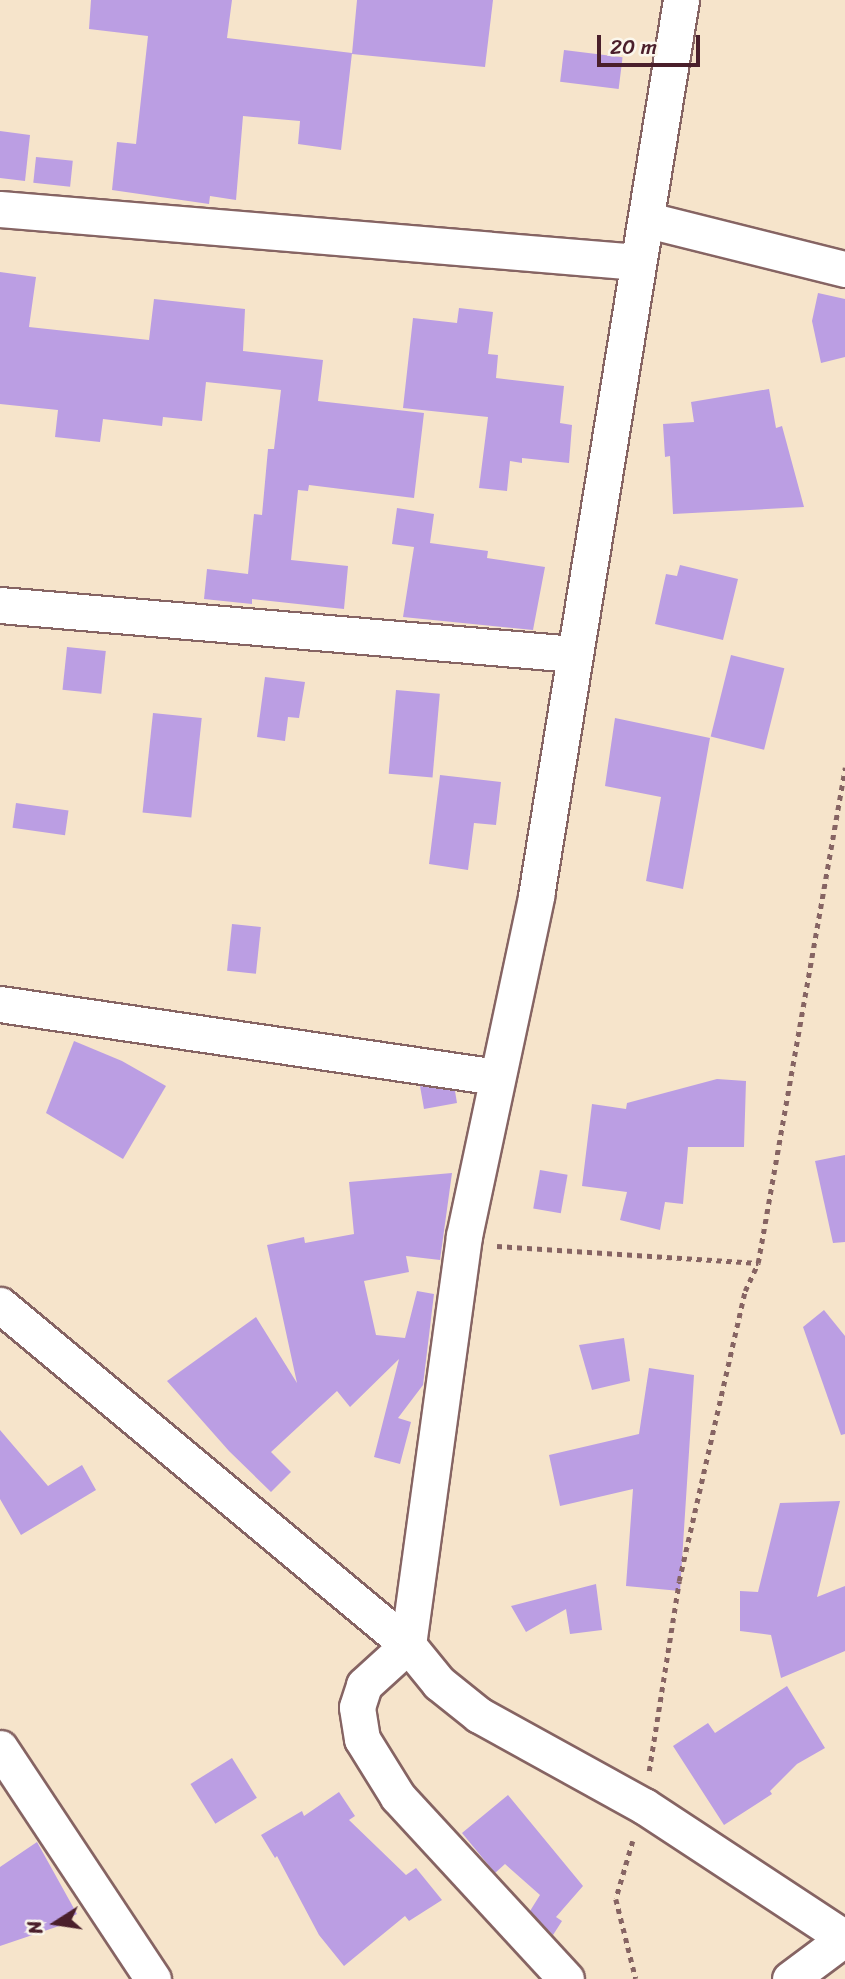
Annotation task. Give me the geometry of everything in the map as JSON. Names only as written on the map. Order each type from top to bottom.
[{"type":"street","points":[[566,1979],[398,1797],[362,1739],[357,1707],[364,1685],[408,1645],[464,1236],[536,896],[638,262],[648,220],[681,0]]},
{"type":"street","points":[[0,209],[638,262]]},
{"type":"street","points":[[648,220],[845,269]]},
{"type":"street","points":[[0,605],[574,654]]},
{"type":"street","points":[[0,1004],[496,1077]]},
{"type":"street","points":[[0,1305],[408,1645],[439,1683],[479,1715],[644,1806],[845,1938],[790,1979]]},
{"type":"street","points":[[0,1748],[153,1979]]},
{"type":"path","points":[[636,1979],[617,1899],[644,1806],[679,1581],[745,1291],[758,1263],[845,768]]},
{"type":"path","points":[[464,1236],[490,1246],[758,1263]]},
{"type":"building","points":[[91,0],[232,0],[227,38],[352,53],[341,150],[298,144],[300,121],[243,116],[236,200],[210,196],[209,204],[112,190],[117,142],[136,144],[148,36],[89,29]]},
{"type":"building","points":[[357,0],[493,0],[485,67],[352,54]]},
{"type":"building","points":[[564,50],[623,57],[619,89],[560,82]]},
{"type":"building","points":[[0,131],[30,135],[25,181],[0,178]]},
{"type":"building","points":[[36,157],[73,161],[70,187],[33,183]]},
{"type":"building","points":[[0,272],[36,277],[29,327],[149,340],[154,299],[245,309],[243,351],[323,360],[318,401],[424,413],[414,498],[309,485],[308,491],[298,490],[291,560],[348,566],[344,609],[252,599],[252,604],[204,599],[207,569],[248,574],[254,514],[262,515],[268,449],[274,449],[281,390],[206,382],[202,421],[163,417],[162,426],[103,419],[100,442],[55,437],[58,410],[0,404]]},
{"type":"building","points":[[818,293],[845,299],[845,357],[821,363],[812,321]]},
{"type":"building","points":[[459,308],[493,312],[488,354],[498,355],[496,378],[564,386],[560,423],[572,425],[569,463],[522,458],[522,463],[510,461],[507,491],[479,488],[488,417],[403,408],[413,318],[457,323]]},
{"type":"building","points":[[769,389],[776,428],[782,426],[804,507],[673,514],[670,456],[665,457],[663,424],[694,422],[691,402]]},
{"type":"building","points":[[397,508],[434,514],[430,543],[488,551],[487,558],[545,567],[533,630],[403,617],[414,547],[392,544]]},
{"type":"building","points":[[680,565],[738,579],[723,640],[655,624],[666,574],[677,576]]},
{"type":"building","points":[[67,647],[106,651],[101,694],[63,690]]},
{"type":"building","points":[[731,655],[784,668],[764,750],[711,737]]},
{"type":"building","points":[[265,677],[305,682],[299,718],[288,717],[285,741],[257,737]]},
{"type":"building","points":[[396,690],[440,694],[433,778],[389,774]]},
{"type":"building","points":[[153,713],[202,718],[191,818],[143,812]]},
{"type":"building","points":[[615,718],[710,738],[683,889],[646,881],[661,797],[605,786]]},
{"type":"building","points":[[440,775],[501,782],[496,825],[474,823],[468,870],[429,864]]},
{"type":"building","points":[[16,803],[68,810],[65,835],[13,828]]},
{"type":"building","points":[[232,924],[261,927],[256,974],[227,971]]},
{"type":"building","points":[[74,1041],[122,1061],[166,1086],[123,1159],[46,1113]]},
{"type":"building","points":[[717,1079],[746,1081],[744,1147],[688,1147],[683,1204],[665,1202],[660,1230],[620,1220],[627,1192],[582,1186],[592,1104],[626,1109],[627,1103]]},
{"type":"building","points":[[420,1086],[455,1091],[457,1103],[424,1109]]},
{"type":"building","points":[[845,1155],[845,1242],[833,1243],[815,1161]]},
{"type":"building","points":[[540,1170],[568,1175],[561,1213],[533,1208]]},
{"type":"building","points":[[452,1173],[440,1260],[406,1256],[409,1272],[364,1281],[376,1335],[405,1338],[417,1291],[434,1294],[423,1385],[398,1418],[411,1422],[400,1464],[374,1457],[399,1359],[350,1407],[337,1391],[271,1452],[291,1472],[271,1492],[229,1451],[167,1381],[256,1317],[297,1383],[267,1245],[304,1237],[305,1243],[354,1234],[349,1182]]},
{"type":"building","points":[[824,1310],[845,1336],[845,1434],[841,1435],[803,1327]]},
{"type":"building","points":[[624,1338],[630,1381],[592,1390],[579,1345]]},
{"type":"building","points":[[649,1368],[694,1375],[680,1591],[626,1586],[633,1489],[560,1506],[549,1455],[639,1434]]},
{"type":"building","points":[[0,1430],[48,1486],[82,1465],[96,1490],[21,1535],[0,1499]]},
{"type":"building","points":[[840,1501],[817,1597],[845,1586],[845,1651],[781,1678],[771,1635],[740,1631],[740,1591],[758,1592],[780,1503]]},
{"type":"building","points":[[596,1584],[602,1630],[570,1634],[566,1609],[526,1632],[511,1606]]},
{"type":"building","points":[[787,1686],[825,1748],[797,1764],[770,1791],[772,1794],[724,1825],[673,1746],[708,1723],[715,1733]]},
{"type":"building","points":[[232,1758],[257,1798],[215,1824],[190,1784]]},
{"type":"building","points":[[339,1792],[355,1816],[349,1820],[406,1875],[416,1868],[442,1900],[409,1921],[405,1916],[344,1966],[319,1935],[277,1856],[275,1858],[261,1835],[302,1811],[304,1816]]},
{"type":"building","points":[[508,1795],[583,1886],[556,1917],[562,1921],[553,1935],[530,1911],[540,1895],[505,1864],[495,1873],[462,1833]]},
{"type":"building","points":[[37,1842],[77,1914],[63,1921],[65,1924],[0,1946],[0,1867]]}]
